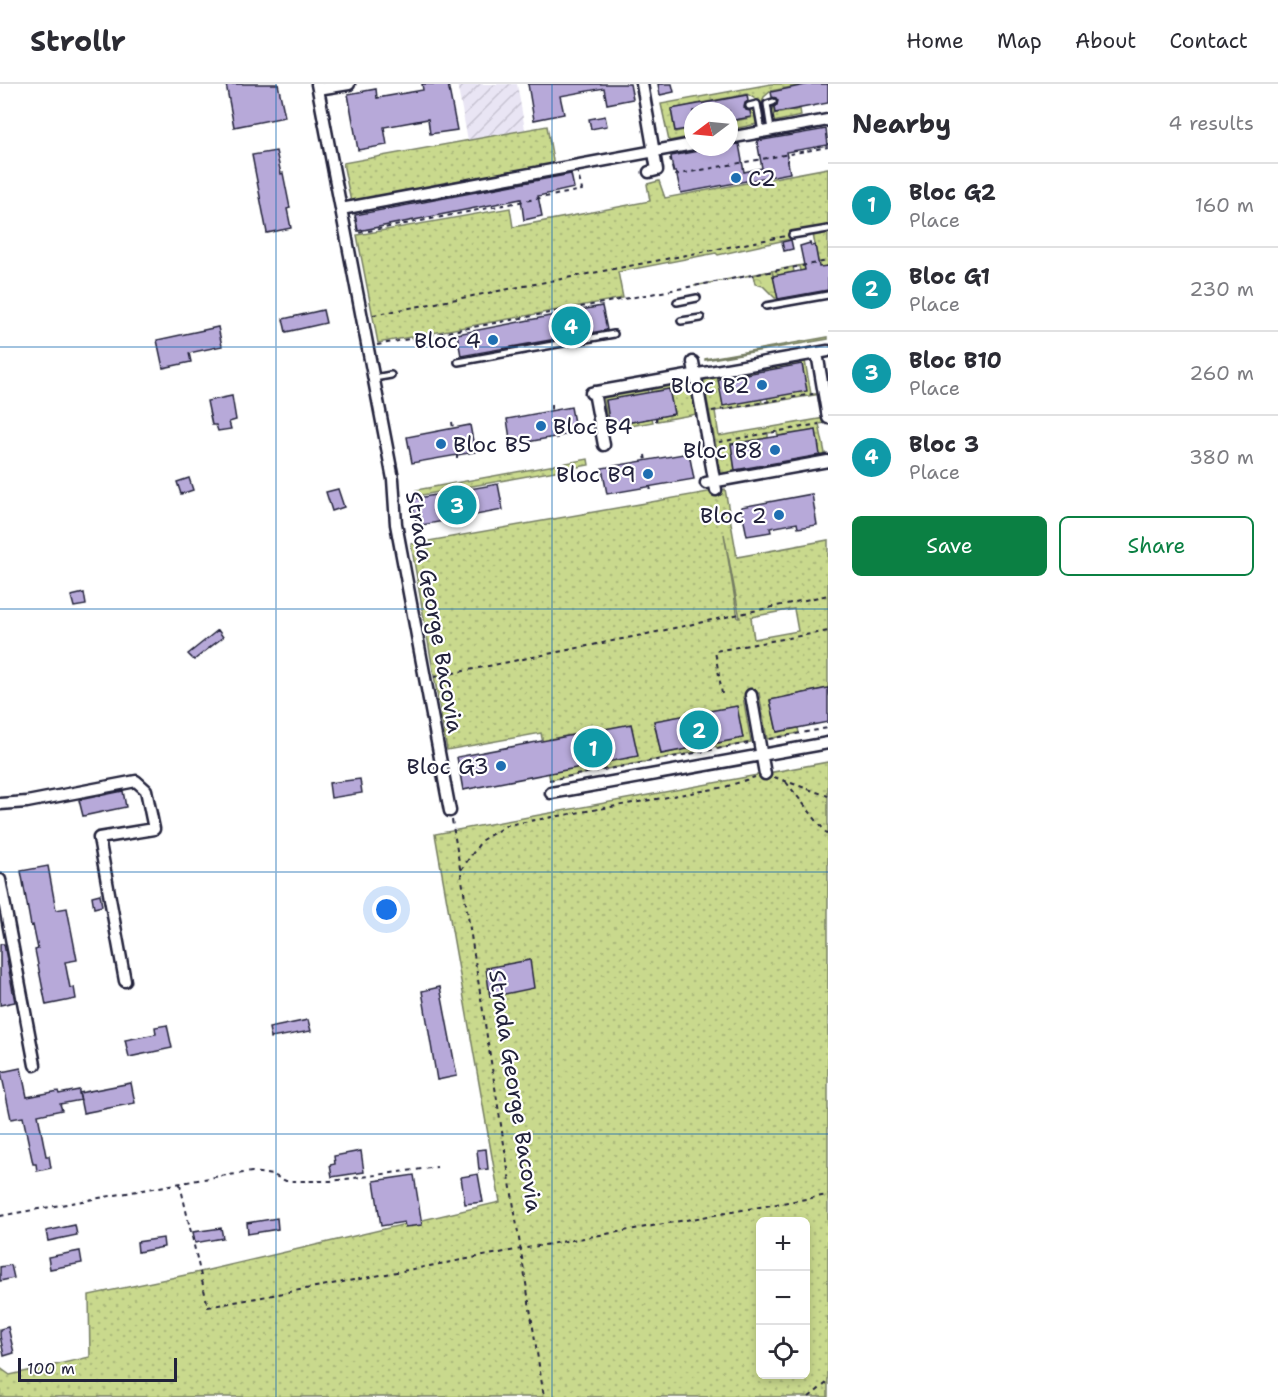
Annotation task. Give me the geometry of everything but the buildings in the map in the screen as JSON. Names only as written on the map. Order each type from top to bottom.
[{"type":"street","points":[[318,87],[348,84]]},
{"type":"street","points":[[642,84],[657,170],[649,172]]},
{"type":"street","name":"Strada George Bacovia","points":[[318,87],[393,479],[396,524],[450,811]]},
{"type":"street","points":[[738,136],[828,120]]},
{"type":"street","points":[[341,209],[684,148]]},
{"type":"street","points":[[604,445],[592,392],[822,352],[826,421]]},
{"type":"street","points":[[693,362],[712,485],[828,461]]},
{"type":"street","points":[[751,695],[765,774]]},
{"type":"street","points":[[551,793],[828,743]]},
{"type":"street","points":[[0,804],[27,802],[136,781],[146,790],[154,829],[99,838],[125,981]]},
{"type":"street","points":[[0,880],[36,1065]]},
{"type":"lane","points":[[766,131],[767,104],[773,102]]},
{"type":"lane","points":[[749,106],[757,104],[766,131]]},
{"type":"lane","points":[[792,235],[828,229]]},
{"type":"lane","points":[[766,306],[828,295]]},
{"type":"lane","points":[[677,302],[697,298]]},
{"type":"lane","points":[[681,321],[701,318]]},
{"type":"lane","points":[[458,362],[614,334]]},
{"type":"lane","points":[[374,378],[391,375]]},
{"type":"path","points":[[670,154],[672,175],[828,147]]},
{"type":"path","points":[[578,170],[580,184],[582,190],[358,233],[354,211],[578,170]]},
{"type":"path","points":[[362,317],[792,235]]},
{"type":"path","points":[[368,347],[828,261]]},
{"type":"path","points":[[796,267],[797,272]]},
{"type":"path","points":[[710,411],[765,400],[824,392]]},
{"type":"path","points":[[550,405],[552,411]]},
{"type":"path","points":[[716,443],[773,435],[826,421]]},
{"type":"path","points":[[452,422],[453,428]]},
{"type":"path","points":[[645,455],[646,460]]},
{"type":"path","points":[[460,518],[460,523]]},
{"type":"path","points":[[425,679],[828,595]]},
{"type":"path","points":[[722,694],[715,651],[828,631]]},
{"type":"path","points":[[802,727],[803,732]]},
{"type":"path","points":[[549,780],[828,728]]},
{"type":"path","points":[[702,746],[703,751]]},
{"type":"path","points":[[597,764],[598,771]]},
{"type":"path","points":[[460,871],[482,840],[507,825],[725,787],[765,774],[828,796]]},
{"type":"path","points":[[784,780],[828,835]]},
{"type":"path","name":"Strada George Bacovia","points":[[450,811],[544,1397]]},
{"type":"path","points":[[0,1216],[252,1172],[273,1175],[286,1181],[303,1182],[331,1181],[436,1167]]},
{"type":"path","points":[[180,1184],[208,1307],[828,1195]]},
{"type":"path","points":[[809,1397],[828,1382]]},
{"type":"shaded area","points":[[457,84],[517,84],[525,129],[468,140]]},
{"type":"green space","points":[[771,84],[807,84],[771,91],[764,97],[761,106],[747,94],[706,102],[684,102],[684,106],[671,109],[675,132],[684,130],[684,138],[669,141],[661,104]]},
{"type":"green space","points":[[773,106],[775,114],[800,109],[801,116],[773,122],[771,109]]},
{"type":"green space","points":[[750,109],[754,111],[757,124],[738,128],[738,120],[751,118]]},
{"type":"green space","points":[[547,126],[555,172],[352,207],[343,163]]},
{"type":"green space","points":[[828,168],[828,266],[800,271],[799,266],[793,267],[794,272],[773,276],[772,271],[694,286],[818,262],[813,234],[718,255],[716,253],[618,272],[623,298],[378,343],[357,235],[510,208],[513,227],[650,201],[647,184],[659,181],[665,198]]},
{"type":"green space","points":[[772,271],[778,298],[775,298],[763,286],[755,284],[753,275]]},
{"type":"green space","points":[[828,337],[828,339],[705,360],[705,359]]},
{"type":"green space","points":[[805,361],[811,394],[821,394],[715,411],[719,436],[825,418],[825,423],[819,424],[826,458],[783,466],[782,463],[820,456],[816,430],[778,436],[777,432],[768,433],[768,438],[731,444],[735,471],[775,464],[775,467],[722,477],[703,379],[757,369],[762,403],[768,402],[763,368]]},
{"type":"green space","points":[[691,381],[697,414],[657,421],[657,417],[674,414],[669,389],[651,392],[651,388]]},
{"type":"green space","points":[[647,388],[648,393],[606,401],[610,426],[652,418],[653,422],[609,430],[603,396]]},
{"type":"green space","points":[[588,459],[589,465],[417,496],[416,490]]},
{"type":"green space","points":[[725,489],[737,557],[828,540],[828,688],[770,700],[777,732],[798,728],[799,733],[767,739],[759,693],[743,697],[751,742],[717,749],[716,746],[705,748],[704,746],[743,738],[736,706],[654,721],[661,754],[697,747],[697,752],[601,770],[600,763],[637,756],[631,724],[550,739],[593,765],[594,772],[550,780],[541,733],[447,750],[411,544]],"holes":[[[724,534],[740,618],[738,618]],[[794,609],[798,631],[754,639],[751,617]]]},
{"type":"green space","points":[[828,762],[828,1397],[0,1397],[0,1368],[10,1375],[90,1357],[89,1295],[200,1272],[500,1202],[435,834]]},
{"type":"place","name":"C2","points":[[736,178]]},
{"type":"place","name":"Bloc 3","points":[[571,326]]},
{"type":"place","name":"Bloc 4","points":[[493,340]]},
{"type":"place","name":"Bloc B2","points":[[762,385]]},
{"type":"place","name":"Bloc B4","points":[[541,426]]},
{"type":"place","name":"Bloc B5","points":[[441,444]]},
{"type":"place","name":"Bloc B8","points":[[775,450]]},
{"type":"place","name":"Bloc B9","points":[[648,474]]},
{"type":"place","name":"Bloc B10","points":[[457,505]]},
{"type":"place","name":"Bloc 2","points":[[779,515]]},
{"type":"place","name":"Bloc G1","points":[[699,730]]},
{"type":"place","name":"Bloc G2","points":[[593,748]]},
{"type":"place","name":"Bloc G3","points":[[501,766]]}]
